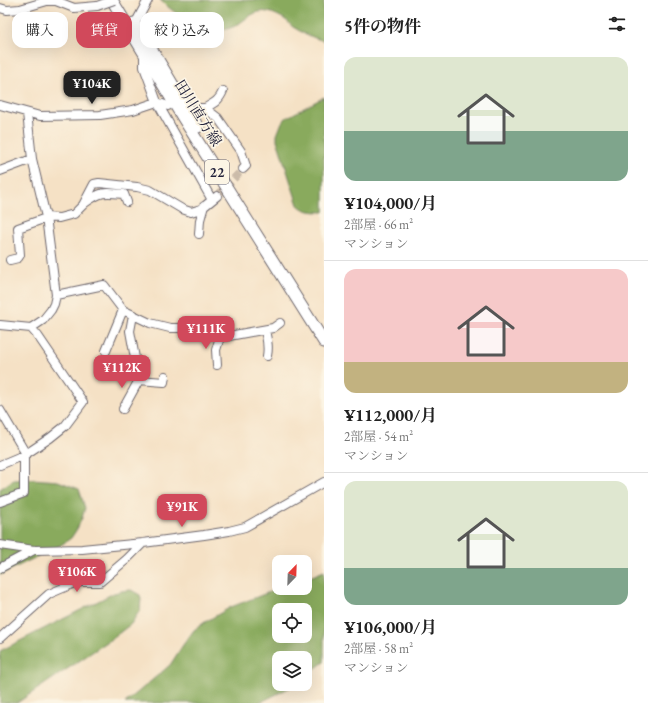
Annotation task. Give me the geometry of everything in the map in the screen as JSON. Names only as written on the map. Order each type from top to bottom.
[{"type":"main road","name":"田川直方線","points":[[113,0],[196,124],[324,330]]},
{"type":"main road","name":"田川直方線","points":[[120,0],[135,24],[183,118],[324,342]]},
{"type":"street","points":[[0,8],[7,10],[20,9],[48,1],[56,1],[74,8],[97,6],[113,0]]},
{"type":"street","points":[[135,24],[148,0]]},
{"type":"street","points":[[83,205],[94,184],[99,183],[137,187],[150,190],[182,209],[191,212],[201,209],[215,198],[157,102],[144,67],[148,51]]},
{"type":"street","points":[[223,91],[218,101],[201,108],[218,118],[241,151],[246,166],[242,169]]},
{"type":"street","points":[[0,105],[40,116],[100,115],[133,110],[157,102],[168,106]]},
{"type":"street","points":[[0,325],[31,328],[44,320],[54,304],[56,295],[46,218],[32,159],[27,113]]},
{"type":"street","points":[[0,171],[32,159]]},
{"type":"street","points":[[10,260],[18,258],[20,255],[18,228],[46,218],[59,218],[74,214],[83,205],[105,192],[124,194],[127,202]]},
{"type":"street","points":[[199,234],[200,220],[204,206]]},
{"type":"street","points":[[56,295],[104,285],[123,310],[150,323],[170,328],[192,328],[220,337],[265,330],[280,324]]},
{"type":"street","points":[[106,351],[123,310]]},
{"type":"street","points":[[123,409],[139,380],[130,331],[133,315]]},
{"type":"street","points":[[0,465],[25,454],[50,438],[64,426],[83,402],[31,328]]},
{"type":"street","points":[[265,330],[269,348],[268,356]]},
{"type":"street","points":[[217,365],[216,350],[220,337]]},
{"type":"street","points":[[139,380],[164,382],[165,376]]},
{"type":"street","points":[[0,410],[25,454],[24,493],[0,502]]},
{"type":"street","points":[[0,545],[34,550],[82,549],[204,535],[245,527],[324,482]]},
{"type":"street","points":[[0,638],[49,594],[77,582],[100,582],[143,543]]},
{"type":"street","points":[[0,568],[34,550]]},
{"type":"green space","points":[[160,0],[324,0],[324,41],[292,27],[287,21],[278,15],[263,11],[258,12],[235,26],[224,30],[224,12],[175,12]]},
{"type":"green space","points":[[324,97],[324,212],[313,212],[298,205],[277,140],[277,135],[282,122],[286,118]]},
{"type":"green space","points":[[32,479],[58,481],[79,489],[85,508],[82,518],[71,538],[61,545],[0,575],[0,489],[13,480]]},
{"type":"green space","points":[[324,571],[324,662],[312,671],[312,651],[272,651],[272,691],[283,691],[259,703],[125,703],[170,665],[194,630],[231,607],[272,591],[272,595],[312,595],[312,576]]},
{"type":"green space","points":[[131,590],[140,595],[141,599],[140,610],[131,624],[17,703],[0,703],[0,651],[114,593]]},
{"type":"tunnel","points":[[217,196],[243,169]]}]
